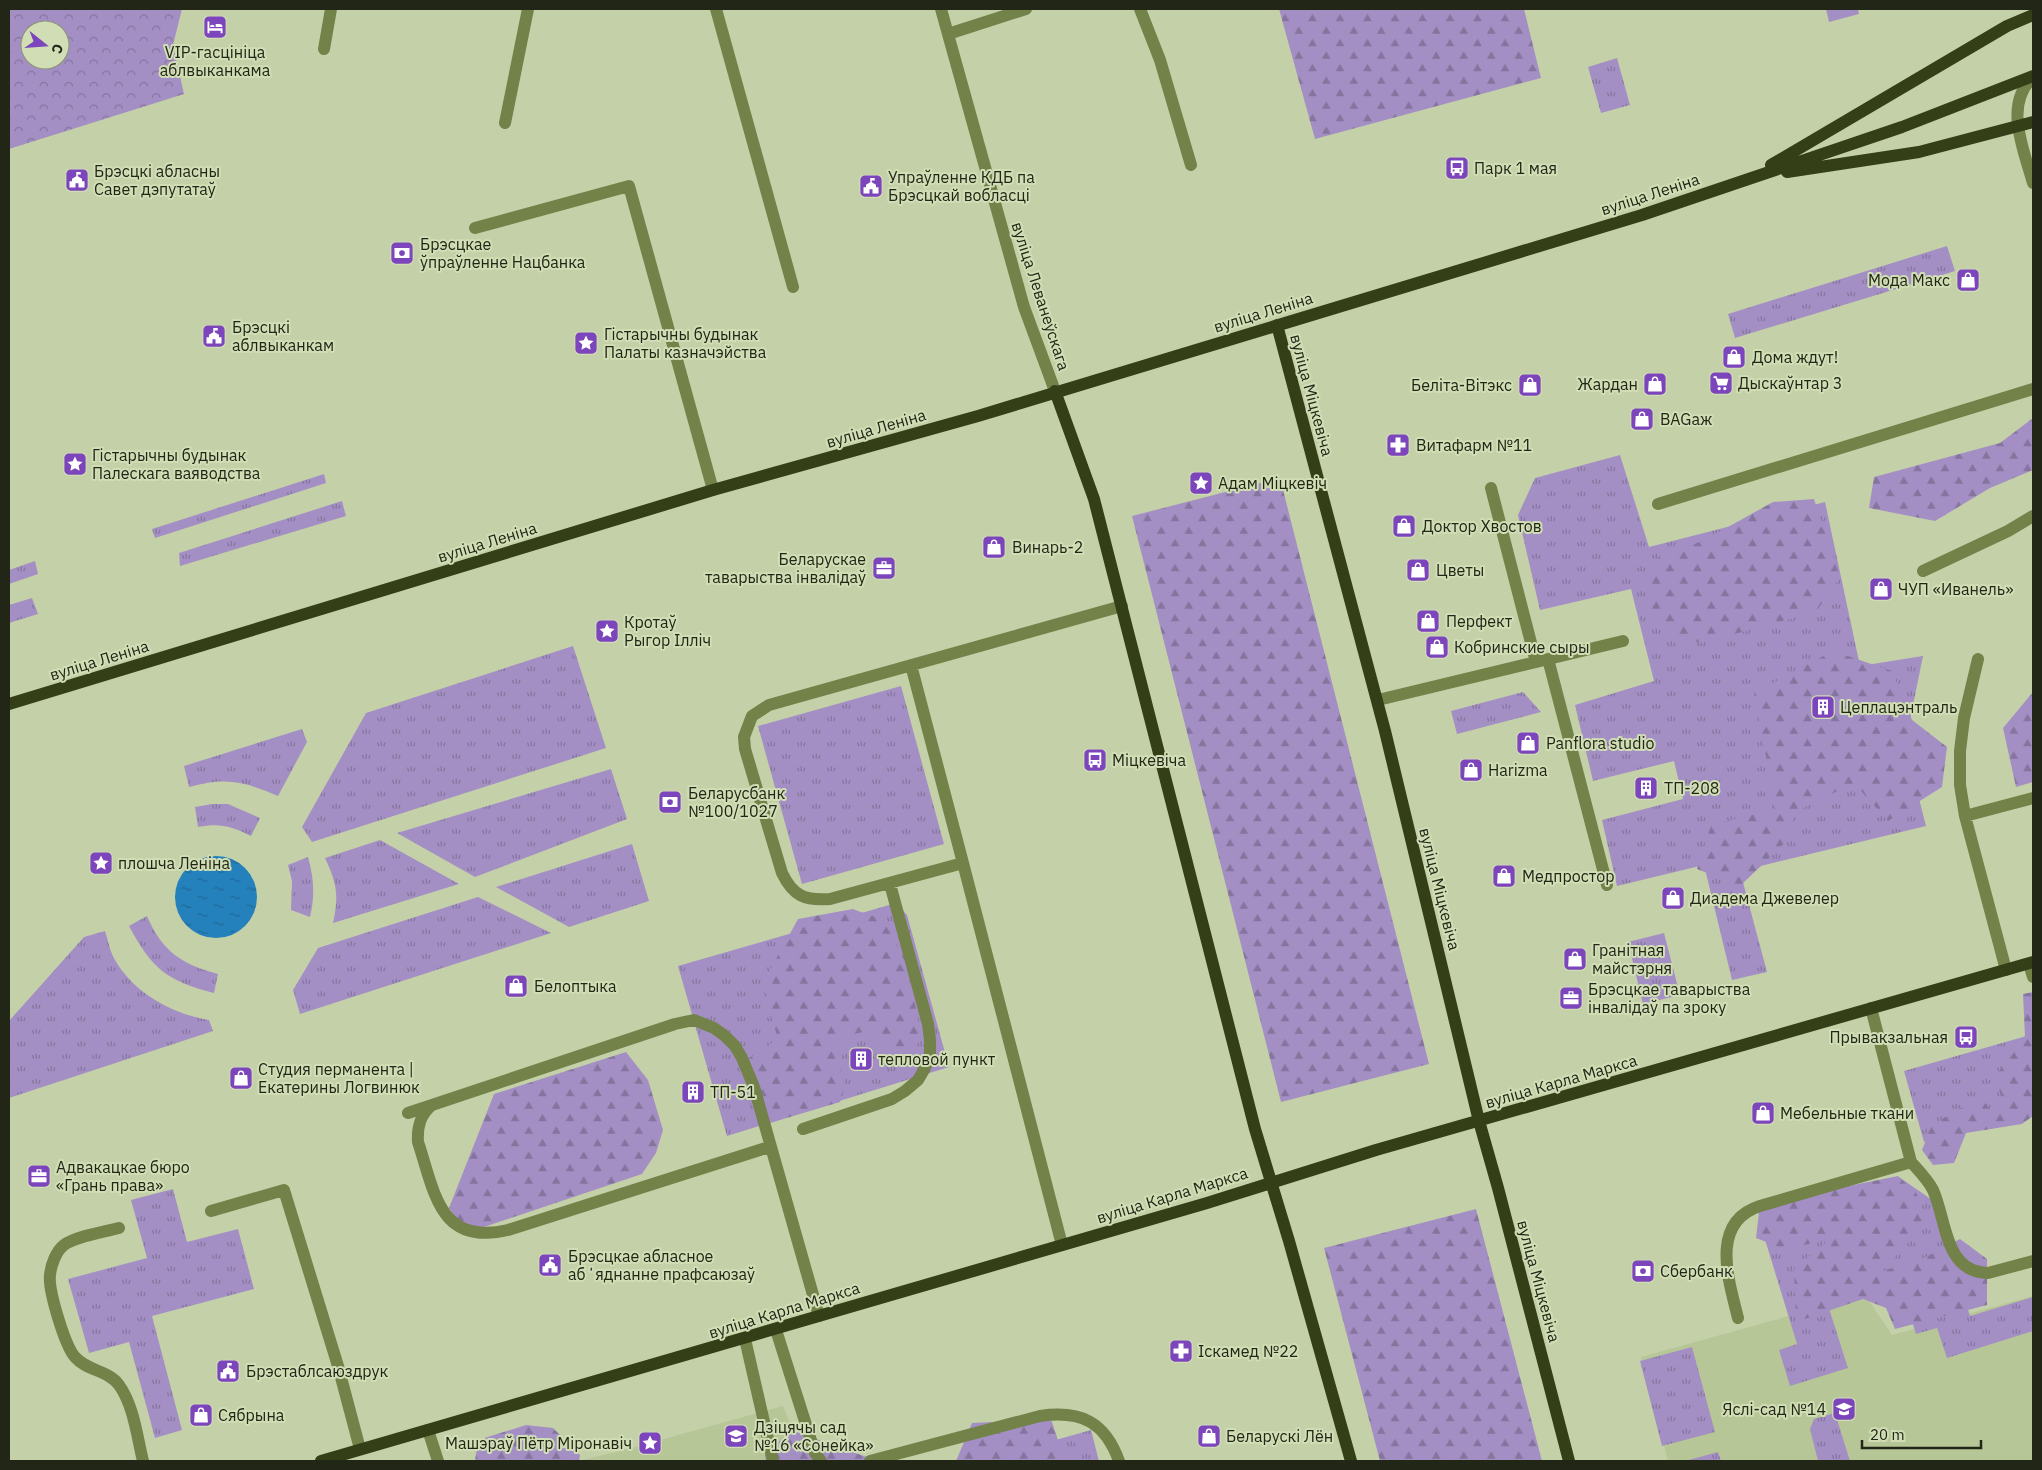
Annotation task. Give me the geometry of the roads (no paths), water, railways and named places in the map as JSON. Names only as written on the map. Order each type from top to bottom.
[{"type":"main road","points":[[2007,26],[2025,9]]},
{"type":"main road","name":"вуліца Леніна","points":[[1750,178],[2007,26],[2033,15]]},
{"type":"main road","name":"вуліца Леніна","points":[[9,704],[713,490],[978,416],[1642,215],[1902,127],[2033,76]]},
{"type":"main road","points":[[1750,178],[1919,152],[2033,122]]},
{"type":"main road","name":"вуліца Міцкевіча","points":[[1277,324],[1378,700],[1479,1121],[1569,1461]]},
{"type":"main road","points":[[1055,392],[1094,499],[1256,1129],[1351,1461]]},
{"type":"main road","name":"вуліца Карла Маркса","points":[[321,1461],[776,1330],[1479,1121],[2031,963]]},
{"type":"street","points":[[324,49],[331,9]]},
{"type":"street","points":[[505,122],[528,9]]},
{"type":"street","points":[[716,9],[793,287]]},
{"type":"street","name":"вуліца Леванеўскага","points":[[941,9],[1024,307],[1055,392]]},
{"type":"street","points":[[948,34],[1026,9]]},
{"type":"street","points":[[1140,9],[1160,60],[1190,165]]},
{"type":"street","points":[[2033,76],[2024,88],[2017,105],[2018,126],[2033,183]]},
{"type":"street","points":[[475,228],[629,186],[713,490]]},
{"type":"street","points":[[1658,504],[2033,390]]},
{"type":"street","points":[[1491,488],[1607,885]]},
{"type":"street","points":[[1923,571],[2008,531],[2033,516]]},
{"type":"street","points":[[963,863],[890,884],[819,900],[795,893],[787,884],[782,873],[748,760],[744,737],[752,716],[760,709],[769,705],[1122,606]]},
{"type":"street","points":[[1378,700],[1623,641]]},
{"type":"street","points":[[1978,659],[1968,699],[1960,751],[1960,785],[1965,816],[2006,970]]},
{"type":"street","points":[[911,665],[1062,1245]]},
{"type":"street","points":[[1965,816],[2033,798]]},
{"type":"street","points":[[803,1130],[892,1099],[918,1080],[926,1068],[930,1054],[928,1024],[890,884]]},
{"type":"street","points":[[2031,963],[2033,977]]},
{"type":"street","points":[[1871,1008],[1911,1162],[1932,1188],[1951,1246],[1958,1261],[1964,1267],[1980,1273],[1988,1273],[2033,1261]]},
{"type":"street","points":[[408,1113],[674,1024],[694,1020],[714,1028],[726,1036],[735,1046],[754,1087],[819,1316]]},
{"type":"street","points":[[433,1104],[422,1116],[418,1142],[438,1201],[444,1213],[455,1224],[467,1231],[481,1234],[508,1230],[770,1147]]},
{"type":"street","points":[[1738,1318],[1727,1275],[1726,1254],[1733,1226],[1746,1212],[1760,1206],[1911,1162]]},
{"type":"street","points":[[211,1211],[284,1190],[338,1366],[360,1449]]},
{"type":"street","points":[[119,1228],[72,1240],[64,1245],[57,1253],[52,1264],[50,1281],[65,1342],[69,1351],[86,1366],[99,1370],[118,1383],[130,1408],[143,1461]]},
{"type":"street","points":[[776,1330],[815,1453],[820,1461]]},
{"type":"street","points":[[745,1339],[773,1461]]},
{"type":"street","points":[[870,1461],[1056,1413],[1084,1418],[1096,1425],[1107,1435],[1119,1461]]},
{"type":"street","points":[[428,1430],[438,1461]]},
{"type":"water","points":[[208,856],[224,856],[239,863],[250,874],[257,889],[254,913],[245,926],[224,938],[208,938],[193,931],[182,920],[175,905],[175,889],[182,874],[193,863]]},
{"type":"place","name":"VIP-гасцініца аблвыканкама","points":[[215,27]]},
{"type":"place","name":"Парк 1 мая","points":[[1457,168]]},
{"type":"place","name":"Брэсцкі абласны Савет дэпутатаў","points":[[77,180]]},
{"type":"place","name":"Упраўленне КДБ па Брэсцкай вобласці","points":[[871,186]]},
{"type":"place","name":"Брэсцкае ўпраўленне Нацбанка","points":[[402,253]]},
{"type":"place","name":"Мода Макс","points":[[1968,280]]},
{"type":"place","name":"Брэсцкі аблвыканкам","points":[[214,336]]},
{"type":"place","name":"Гістарычны будынак Палаты казначэйства","points":[[586,343]]},
{"type":"place","name":"Дома ждут!","points":[[1734,357]]},
{"type":"place","name":"Дыскаўнтар 3","points":[[1721,383]]},
{"type":"place","name":"Жардан","points":[[1655,384]]},
{"type":"place","name":"Беліта-Вітэкс","points":[[1530,385]]},
{"type":"place","name":"BAGаж","points":[[1642,419]]},
{"type":"place","name":"Витафарм №11","points":[[1398,445]]},
{"type":"place","name":"Гістарычны будынак Палескага ваяводства","points":[[75,464]]},
{"type":"place","name":"Адам Міцкевіч","points":[[1201,483]]},
{"type":"place","name":"Доктор Хвостов","points":[[1404,526]]},
{"type":"place","name":"Винарь-2","points":[[994,547]]},
{"type":"place","name":"Беларускае таварыства інвалідаў","points":[[884,568]]},
{"type":"place","name":"Цветы","points":[[1418,570]]},
{"type":"place","name":"ЧУП «Иванель»","points":[[1881,589]]},
{"type":"place","name":"Перфект","points":[[1428,621]]},
{"type":"place","name":"Кротаў Рыгор Ілліч","points":[[607,631]]},
{"type":"place","name":"Кобринские сыры","points":[[1437,647]]},
{"type":"place","name":"Цеплацэнтраль","points":[[1823,707]]},
{"type":"place","name":"Panflora studio","points":[[1528,743]]},
{"type":"place","name":"Міцкевіча","points":[[1095,760]]},
{"type":"place","name":"Harizma","points":[[1471,770]]},
{"type":"place","name":"ТП-208","points":[[1646,788]]},
{"type":"place","name":"Беларусбанк №100/1027","points":[[670,802]]},
{"type":"place","name":"плошча Леніна","points":[[101,863]]},
{"type":"place","name":"Медпростор","points":[[1504,876]]},
{"type":"place","name":"Диадема Джевелер","points":[[1673,898]]},
{"type":"place","name":"Гранітная майстэрня","points":[[1575,959]]},
{"type":"place","name":"Белоптыка","points":[[516,986]]},
{"type":"place","name":"Брэсцкае таварыства інвалідаў па зроку","points":[[1571,998]]},
{"type":"place","name":"Прывакзальная","points":[[1966,1037]]},
{"type":"place","name":"тепловой пункт","points":[[861,1059]]},
{"type":"place","name":"Студия перманента | Екатерины Логвинюк","points":[[241,1078]]},
{"type":"place","name":"ТП-51","points":[[693,1092]]},
{"type":"place","name":"Мебельные ткани","points":[[1763,1113]]},
{"type":"place","name":"Адвакацкае бюро «Грань права»","points":[[39,1176]]},
{"type":"place","name":"Брэсцкае абласное абʼяднанне прафсаюзаў","points":[[550,1265]]},
{"type":"place","name":"Сбербанк","points":[[1643,1271]]},
{"type":"place","name":"Іскамед №22","points":[[1181,1351]]},
{"type":"place","name":"Брэстаблсаюздрук","points":[[228,1371]]},
{"type":"place","name":"Яслі-сад №14","points":[[1844,1409]]},
{"type":"place","name":"Сябрына","points":[[201,1415]]},
{"type":"place","name":"Дзіцячы сад №16 «Сонейка»","points":[[736,1436]]},
{"type":"place","name":"Беларускi Лён","points":[[1209,1436]]},
{"type":"place","name":"Машэраў Пётр Міронавіч","points":[[650,1443]]}]
